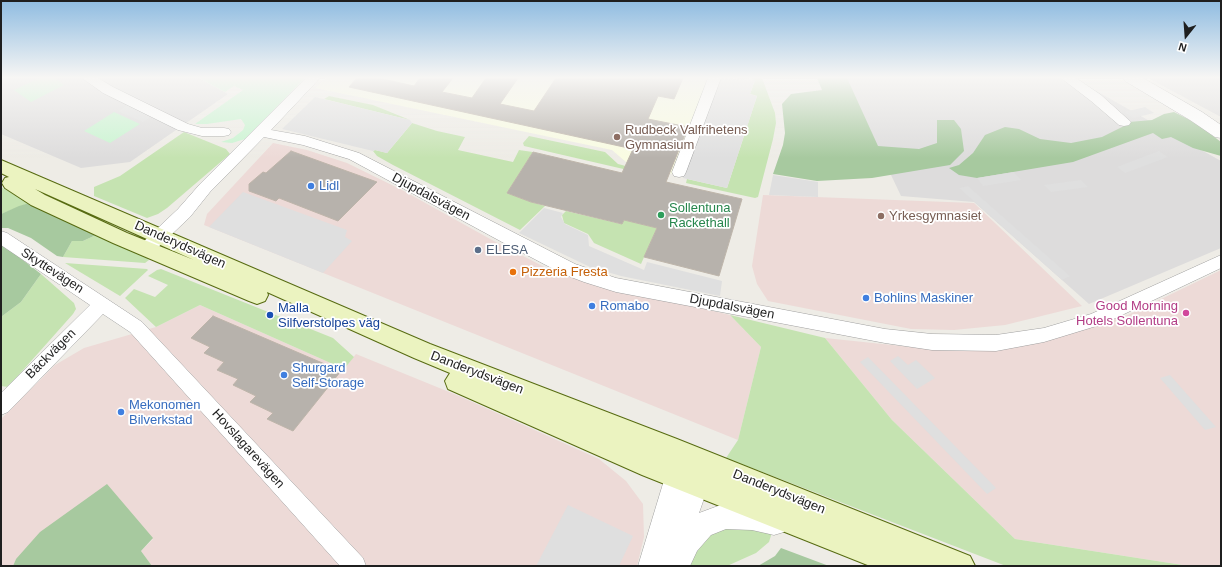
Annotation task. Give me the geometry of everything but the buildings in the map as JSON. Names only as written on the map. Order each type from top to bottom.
[{"type":"main road","name":"Danderydsvägen","points":[[1,166],[148,240],[515,406],[832,537],[907,566]]},
{"type":"main road","name":"Danderydsvägen","points":[[1,174],[38,200],[148,240],[960,566]]},
{"type":"main road","points":[[668,448],[689,478],[778,492]]},
{"type":"street","points":[[137,104],[183,127],[202,132],[224,132]]},
{"type":"street","points":[[148,240],[184,213],[205,188],[288,104]]},
{"type":"street","points":[[679,172],[705,104]]},
{"type":"street","points":[[1104,104],[1124,122]]},
{"type":"street","points":[[1176,104],[1221,133]]},
{"type":"street","name":"Djupdalsvägen","points":[[260,132],[305,141],[354,156],[547,258],[590,277],[616,285],[885,336],[932,342],[996,343],[1044,335],[1071,328],[1096,319],[1221,261]]},
{"type":"street","name":"Skyttevägen","points":[[1,237],[103,304]]},
{"type":"street","name":"Bäckvägen","points":[[1,406],[92,313],[103,304]]},
{"type":"street","name":"Hovslagarevägen","points":[[103,304],[136,327],[354,566]]},
{"type":"street","points":[[652,566],[689,478]]},
{"type":"street","points":[[666,566],[689,478]]},
{"type":"street","points":[[676,566],[687,541],[702,525],[726,516],[752,517],[832,537]]},
{"type":"shaded area","points":[[1,104],[213,104],[130,162],[81,168],[1,134]]},
{"type":"shaded area","points":[[307,104],[346,104],[410,120],[412,123],[387,153],[282,129]]},
{"type":"shaded area","points":[[395,104],[699,104],[673,174],[626,162],[612,150]]},
{"type":"shaded area","points":[[710,104],[754,104],[727,188],[683,178]]},
{"type":"shaded area","points":[[858,104],[1120,104],[1221,161],[1221,248],[1089,304],[974,202],[901,196]]},
{"type":"shaded area","points":[[1198,104],[1221,104],[1221,117]]},
{"type":"shaded area","points":[[127,105],[151,117],[143,122],[118,111]]},
{"type":"shaded area","points":[[1145,107],[1154,113],[1133,118],[1124,112]]},
{"type":"shaded area","points":[[273,143],[307,150],[347,163],[402,190],[492,240],[558,274],[730,315],[761,347],[738,440],[204,225],[207,214]]},
{"type":"shaded area","points":[[1159,151],[1168,157],[1125,173],[1117,167]]},
{"type":"shaded area","points":[[1014,172],[1021,180],[983,186],[977,178]]},
{"type":"shaded area","points":[[773,175],[818,182],[818,197],[769,195]]},
{"type":"shaded area","points":[[1081,180],[1088,187],[1051,192],[1044,185]]},
{"type":"shaded area","points":[[968,186],[1070,276],[1062,280],[959,188]]},
{"type":"shaded area","points":[[243,192],[347,230],[345,237],[352,241],[323,273],[209,227]]},
{"type":"shaded area","points":[[763,195],[974,203],[1082,306],[1005,325],[954,330],[911,329],[768,301],[757,284],[752,266]]},
{"type":"shaded area","points":[[544,208],[563,213],[561,217],[565,224],[588,235],[589,246],[644,270],[647,262],[722,281],[720,296],[621,276],[590,267],[519,233]]},
{"type":"shaded area","points":[[1221,270],[1221,566],[1189,566],[1015,539],[892,420],[825,338],[940,350],[1021,342],[1128,315]]},
{"type":"shaded area","points":[[200,305],[344,369],[356,354],[459,396],[599,459],[626,481],[643,504],[644,537],[637,566],[152,566],[141,551],[153,539],[16,559],[13,566],[1,566],[1,419],[55,365],[84,348],[156,327]]},
{"type":"shaded area","points":[[898,356],[908,365],[916,360],[935,378],[917,389],[890,361]]},
{"type":"shaded area","points":[[868,357],[996,488],[987,494],[860,362]]},
{"type":"shaded area","points":[[1170,375],[1216,427],[1205,430],[1160,378]]},
{"type":"shaded area","points":[[568,505],[633,536],[619,566],[536,566]]},
{"type":"green space","points":[[223,104],[279,104],[245,139],[232,143],[221,142],[233,138],[243,130],[245,125],[241,119],[207,124],[195,124]]},
{"type":"green space","points":[[346,104],[373,105],[410,120]]},
{"type":"green space","points":[[754,104],[772,104],[775,113],[776,123],[758,197],[755,198],[686,183],[687,179],[727,188]]},
{"type":"green space","points":[[782,104],[859,104],[878,146],[919,149],[937,143],[937,120],[954,120],[961,129],[964,151],[950,165],[872,178],[817,181],[773,174],[783,145],[785,133]]},
{"type":"green space","points":[[114,112],[140,124],[110,143],[84,131]]},
{"type":"green space","points":[[1174,112],[1196,123],[1221,142],[1221,156],[1193,148],[1171,137],[1162,139],[1153,133],[1073,162],[977,178],[959,175],[949,168],[959,165],[973,153],[985,135],[1005,127],[1019,129],[1040,139],[1071,143],[1102,137],[1129,122],[1152,120],[1164,114]]},
{"type":"green space","points":[[412,123],[437,131],[465,137],[458,150],[513,162],[519,150],[533,152],[507,193],[545,206],[520,230],[377,156],[373,151],[375,150],[387,153]]},
{"type":"green space","points":[[184,132],[226,149],[230,154],[167,208],[158,214],[147,218],[94,196],[94,187],[120,176]]},
{"type":"green space","points":[[529,136],[605,152],[618,164],[645,171],[645,174],[524,146],[523,143]]},
{"type":"green space","points":[[1,187],[29,203],[1,214]]},
{"type":"green space","points":[[29,203],[96,235],[83,241],[72,241],[63,257],[57,256],[31,238],[8,228],[1,228],[1,214]]},
{"type":"green space","points":[[566,211],[621,224],[624,220],[657,228],[641,264],[594,243],[588,234],[564,223],[562,215]]},
{"type":"green space","points":[[96,235],[144,255],[149,260],[145,263],[63,257],[72,241],[83,241]]},
{"type":"green space","points":[[1,245],[10,250],[41,274],[21,302],[1,317]]},
{"type":"green space","points":[[65,263],[147,269],[148,270],[120,296]]},
{"type":"green space","points":[[161,269],[333,338],[354,357],[344,369],[200,305],[156,327],[125,298],[134,289],[155,297],[168,285],[148,276]]},
{"type":"green space","points":[[41,274],[74,303],[76,309],[8,387],[1,386],[1,317],[21,302]]},
{"type":"green space","points":[[730,315],[825,338],[892,420],[1015,539],[1189,566],[1006,566],[726,458],[738,440],[761,347]]},
{"type":"green space","points":[[107,484],[153,538],[141,551],[152,566],[13,566],[16,559],[40,532]]},
{"type":"green space","points":[[711,529],[773,529],[769,542],[756,553],[727,566],[685,566]]},
{"type":"green space","points":[[781,548],[829,566],[758,566],[775,556]]},
{"type":"place","name":"Rudbeck Valfrihetens Gymnasium","points":[[617,137]]},
{"type":"place","name":"Lidl","points":[[311,186]]},
{"type":"place","name":"Sollentuna Rackethall","points":[[661,215]]},
{"type":"place","name":"Yrkesgymnasiet","points":[[881,216]]},
{"type":"place","name":"ELESA","points":[[478,250]]},
{"type":"place","name":"Pizzeria Fresta","points":[[513,272]]},
{"type":"place","name":"Bohlins Maskiner","points":[[866,298]]},
{"type":"place","name":"Romabo","points":[[592,306]]},
{"type":"place","name":"Good Morning Hotels Sollentuna","points":[[1186,313]]},
{"type":"place","name":"Malla Silfverstolpes väg","points":[[270,315]]},
{"type":"place","name":"Shurgard Self-Storage","points":[[284,375]]},
{"type":"place","name":"Mekonomen Bilverkstad","points":[[121,412]]}]
